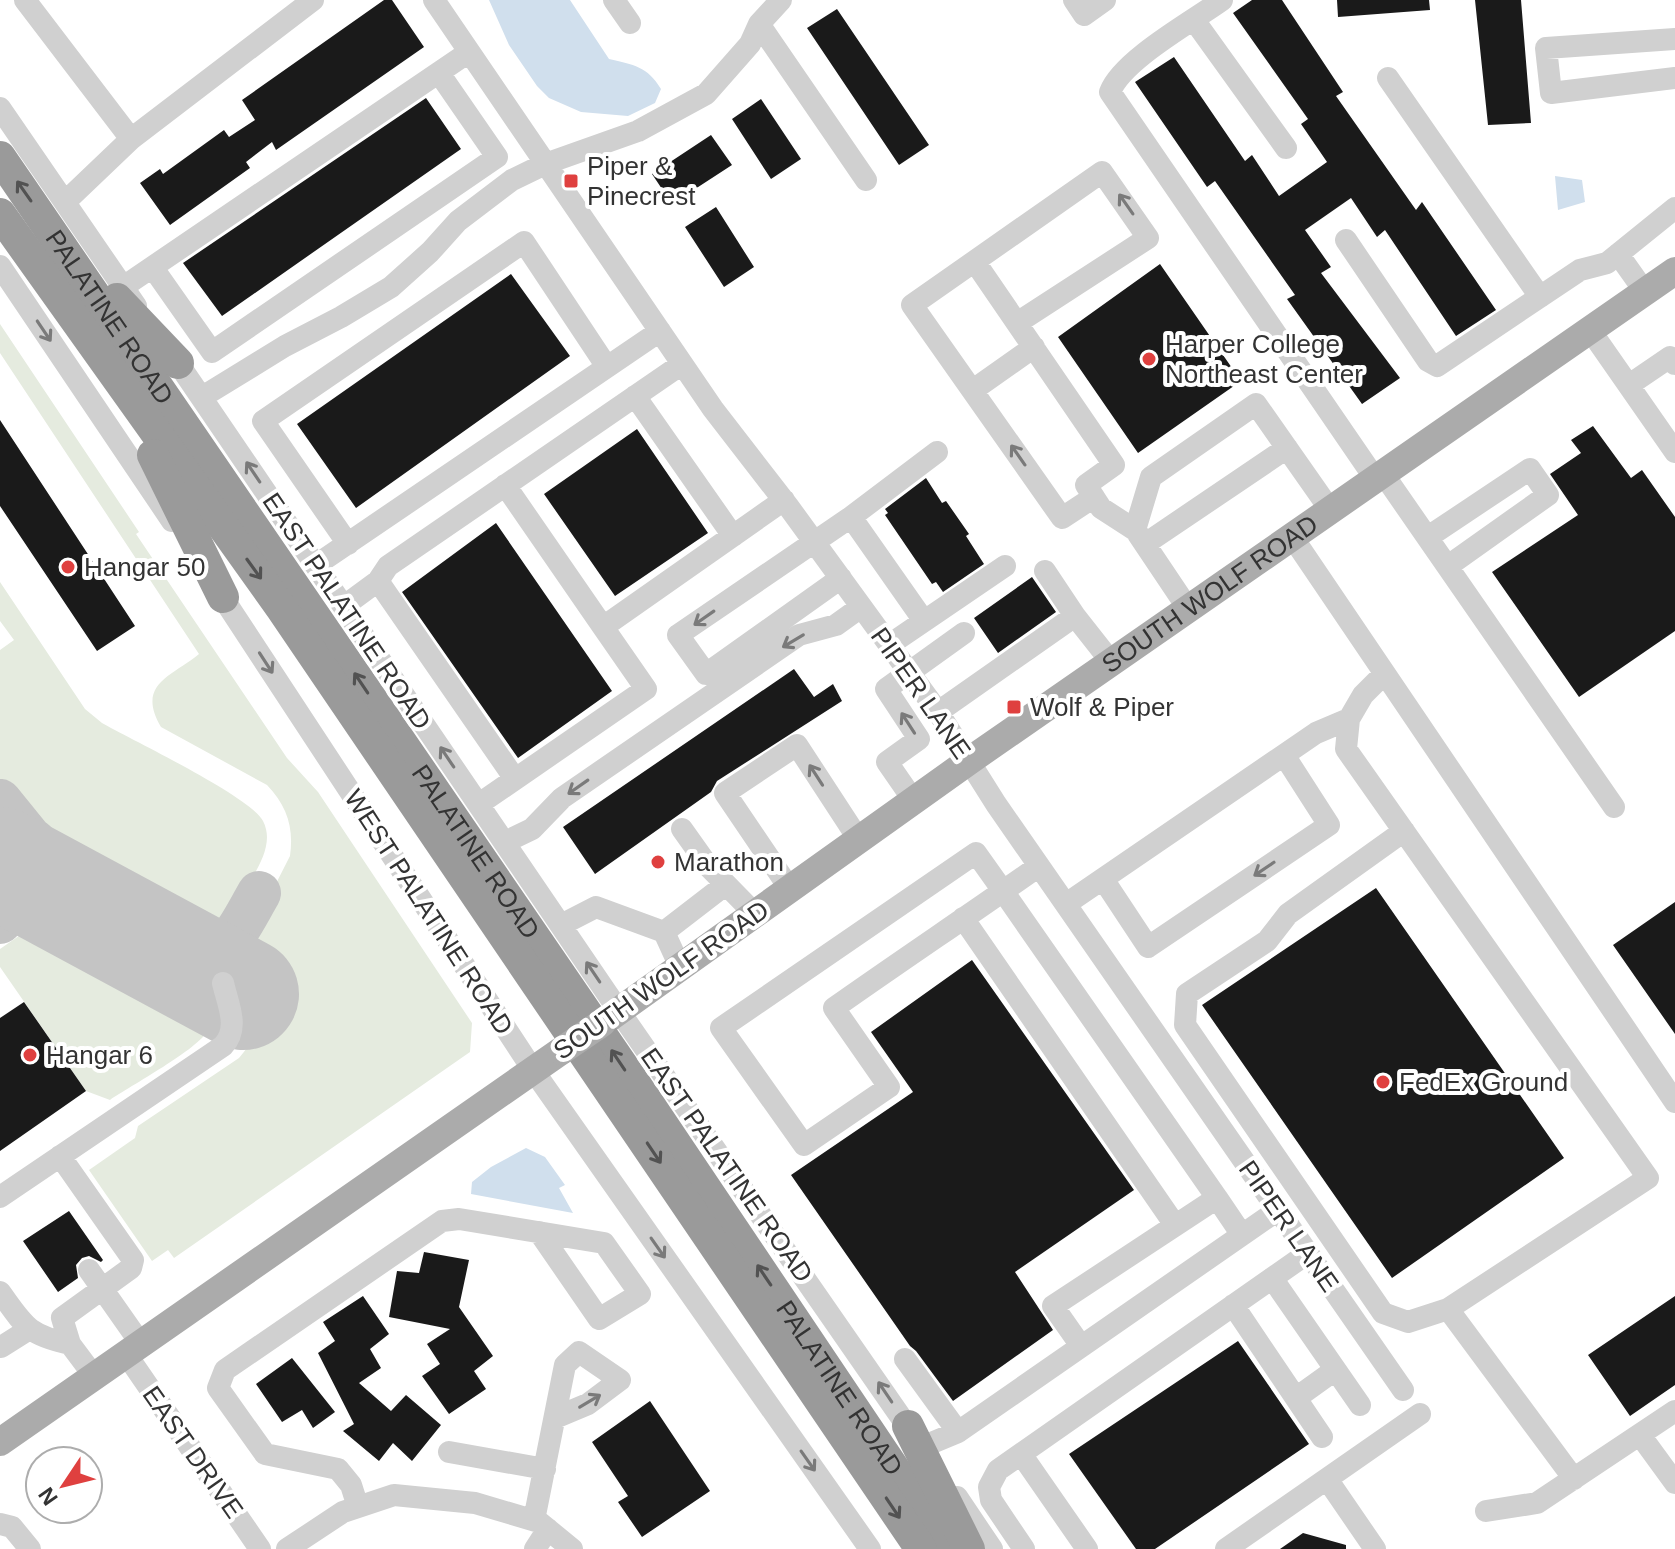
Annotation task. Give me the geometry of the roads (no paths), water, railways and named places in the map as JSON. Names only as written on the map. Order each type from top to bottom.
[{"type":"highway","name":"PALATINE ROAD","points":[[0,157],[57,214],[948,1549]]},
{"type":"highway","name":"PALATINE ROAD","points":[[0,214],[282,609],[921,1549]]},
{"type":"highway","points":[[57,214],[178,363]]},
{"type":"highway","points":[[111,369],[223,597]]},
{"type":"highway","points":[[915,1437],[969,1549]]},
{"type":"main road","name":"SOUTH WOLF ROAD","points":[[4,1432],[133,1349],[610,1017],[969,761],[1675,271]]},
{"type":"street","points":[[25,0],[131,139]]},
{"type":"street","points":[[57,214],[131,139],[313,0]]},
{"type":"street","name":"PIPER LANE","points":[[434,0],[713,409],[784,500],[938,712],[1039,866],[1403,1390]]},
{"type":"street","points":[[614,0],[630,23]]},
{"type":"street","points":[[202,397],[391,287],[430,252],[458,221],[512,180],[545,164],[638,131],[706,94],[750,44],[759,24],[781,0]]},
{"type":"street","points":[[1079,7],[1105,0]]},
{"type":"street","points":[[1222,0],[1133,63],[1114,81],[1110,92],[1380,478],[1428,537],[1614,807]]},
{"type":"street","points":[[1194,20],[1286,148]]},
{"type":"street","points":[[759,24],[866,180]]},
{"type":"street","points":[[1675,39],[1546,48],[1551,93],[1675,78]]},
{"type":"street","points":[[123,287],[469,52]]},
{"type":"street","points":[[153,268],[212,352],[238,335],[497,157],[439,73]]},
{"type":"street","points":[[1388,78],[1540,297]]},
{"type":"street","name":"EAST PALATINE ROAD","points":[[0,108],[57,214],[123,287],[202,397],[561,925],[610,1017],[915,1437],[992,1549]]},
{"type":"street","points":[[1017,323],[1148,238],[1102,172],[912,305],[1062,518],[1094,497]]},
{"type":"street","points":[[1346,240],[1428,361],[1437,366],[1580,270],[1607,263],[1675,208]]},
{"type":"street","points":[[348,544],[263,421],[524,242],[607,367]]},
{"type":"street","points":[[1618,254],[1645,292]]},
{"type":"street","points":[[975,262],[1114,465],[1086,485],[1101,508],[1140,537],[1189,610]]},
{"type":"street","name":"WEST PALATINE ROAD","points":[[0,266],[223,597],[533,1070],[870,1549]]},
{"type":"street","points":[[1590,330],[1675,452]]},
{"type":"street","points":[[316,565],[660,331]]},
{"type":"street","points":[[973,390],[1034,347]]},
{"type":"street","points":[[1629,385],[1673,358]]},
{"type":"street","points":[[344,606],[378,581],[388,566],[682,364]]},
{"type":"street","points":[[635,396],[733,536]]},
{"type":"street","points":[[1140,537],[1151,477],[1256,404],[1331,511]]},
{"type":"street","points":[[1140,537],[1287,448]]},
{"type":"street","points":[[841,578],[706,674],[678,635],[851,517],[937,452]]},
{"type":"street","points":[[1428,537],[1530,469],[1548,495],[1448,566]]},
{"type":"street","points":[[479,804],[646,689],[505,485]]},
{"type":"street","points":[[603,627],[784,500]]},
{"type":"street","points":[[851,517],[924,621]]},
{"type":"street","points":[[1293,538],[1675,1102]]},
{"type":"street","points":[[889,645],[1005,566]]},
{"type":"street","points":[[1045,571],[1112,663]]},
{"type":"street","points":[[378,581],[515,779]]},
{"type":"street","points":[[505,842],[532,829],[562,798],[799,635],[836,625],[861,607]]},
{"type":"street","points":[[938,712],[1075,616]]},
{"type":"street","points":[[914,801],[887,762],[919,739],[886,689],[964,633]]},
{"type":"street","points":[[1384,674],[1363,695],[1349,719],[1346,749],[1404,831],[1648,1178],[1448,1309],[1408,1322],[1383,1313],[1185,1025],[1187,994],[1267,941],[1288,914],[1404,831]]},
{"type":"street","points":[[1066,904],[1316,733],[1349,719]]},
{"type":"street","points":[[790,889],[725,793],[797,745],[859,840]]},
{"type":"street","points":[[1103,879],[1148,947],[1329,825],[1284,755]]},
{"type":"street","points":[[682,829],[709,867],[755,914]]},
{"type":"street","points":[[1039,866],[1003,891],[963,918],[834,1008],[889,1087],[804,1145],[721,1028],[976,853],[1003,891],[1217,1198],[1242,1235]]},
{"type":"street","points":[[664,932],[725,885]]},
{"type":"street","points":[[561,925],[596,907],[664,932],[680,967]]},
{"type":"street","points":[[963,918],[1175,1225]]},
{"type":"street","points":[[0,1197],[223,1046],[233,1033],[233,1024],[223,983]]},
{"type":"street","points":[[60,1156],[133,1260],[131,1268],[62,1318],[70,1344],[94,1376]]},
{"type":"street","points":[[1081,1346],[1053,1306],[1217,1198]]},
{"type":"street","points":[[915,1437],[958,1432],[1278,1210]]},
{"type":"street","points":[[358,1507],[351,1485],[338,1469],[265,1454],[218,1388],[225,1370],[442,1221],[459,1219],[539,1232],[604,1243],[640,1294],[599,1319],[539,1232]]},
{"type":"street","points":[[1024,1549],[991,1500],[989,1487],[998,1470],[1308,1253]]},
{"type":"street","name":"EAST DRIVE","points":[[89,1270],[103,1289],[133,1349],[260,1549]]},
{"type":"street","points":[[1272,1278],[1360,1405]]},
{"type":"street","points":[[0,1292],[28,1330],[46,1339],[70,1344]]},
{"type":"street","points":[[1233,1305],[1322,1437]]},
{"type":"street","points":[[1448,1309],[1574,1479]]},
{"type":"street","points":[[1,1347],[28,1330]]},
{"type":"street","points":[[905,1359],[958,1432]]},
{"type":"street","points":[[1296,1398],[1335,1370]]},
{"type":"street","points":[[1486,1511],[1537,1503],[1675,1411]]},
{"type":"street","points":[[1226,1549],[1420,1414]]},
{"type":"street","points":[[535,1549],[541,1525],[545,1469],[557,1417]]},
{"type":"street","points":[[1640,1435],[1675,1483]]},
{"type":"street","points":[[449,1452],[545,1469]]},
{"type":"street","points":[[1021,1454],[1087,1549]]},
{"type":"street","points":[[1327,1479],[1375,1549]]},
{"type":"street","points":[[287,1549],[343,1512],[394,1495],[475,1503],[541,1525],[572,1549]]},
{"type":"street","points":[[0,1524],[12,1527],[30,1549]]},
{"type":"water","points":[[489,0],[570,0],[609,59],[639,68],[656,81],[661,89],[655,103],[628,116],[581,112],[549,98],[509,45]]},
{"type":"water","points":[[1555,176],[1582,180],[1585,202],[1558,210]]},
{"type":"water","points":[[526,1148],[545,1157],[565,1185],[559,1188],[573,1213],[471,1194],[472,1182],[491,1167]]},
{"type":"place","name":"Piper & Pinecrest","points":[[571,181]]},
{"type":"place","name":"Harper College Northeast Center","points":[[1149,359]]},
{"type":"place","name":"Hangar 50","points":[[68,567]]},
{"type":"place","name":"Wolf & Piper","points":[[1014,707]]},
{"type":"place","name":"Marathon","points":[[658,862]]},
{"type":"place","name":"Hangar 6","points":[[30,1055]]},
{"type":"place","name":"FedEx Ground","points":[[1383,1082]]}]
